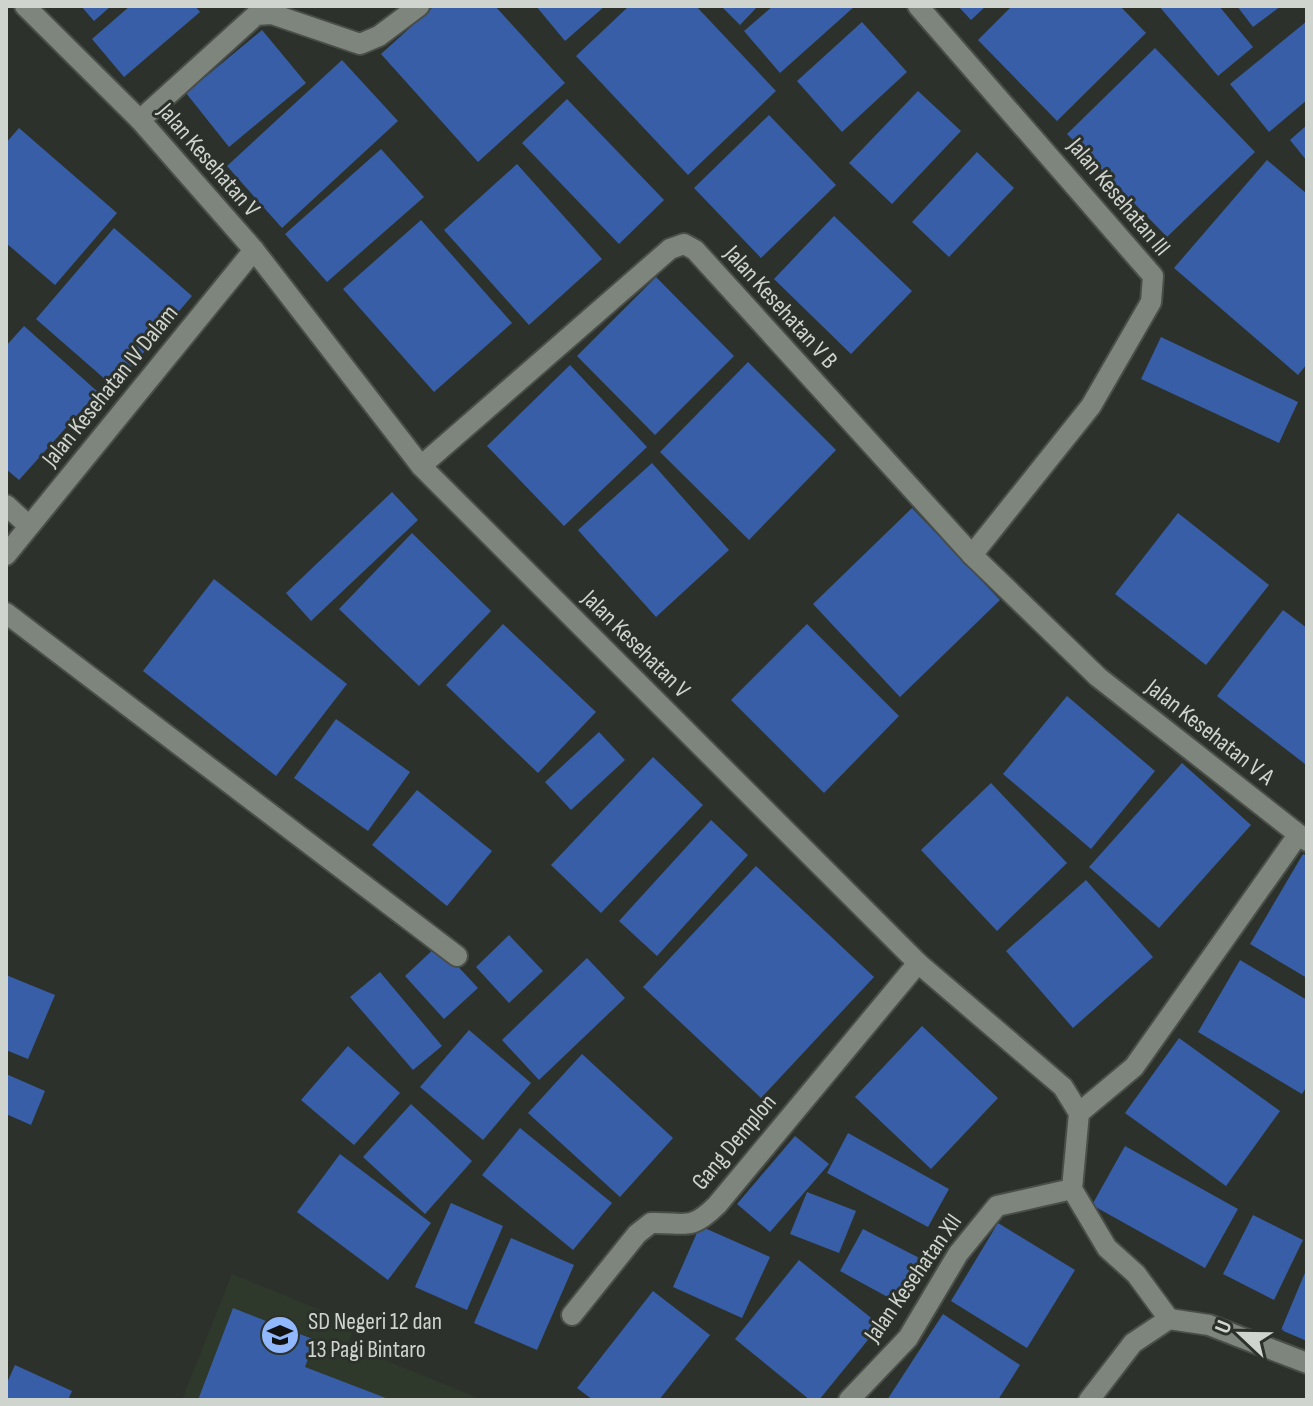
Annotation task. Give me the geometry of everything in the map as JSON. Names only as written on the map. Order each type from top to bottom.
[{"type":"street","name":"Jalan Kesehatan V","points":[[25,6],[140,120],[254,250],[421,466],[918,963],[1063,1087],[1079,1113]]},
{"type":"street","points":[[140,120],[256,15],[265,12],[360,44],[379,36],[419,6]]},
{"type":"street","name":"Jalan Kesehatan III","points":[[918,6],[1153,276],[1151,302],[1091,406],[972,555]]},
{"type":"street","name":"Jalan Kesehatan V B","points":[[421,466],[670,249],[684,244],[695,250],[972,555]]},
{"type":"street","name":"Jalan Kesehatan IV Dalam","points":[[6,555],[254,250]]},
{"type":"street","points":[[6,505],[29,526]]},
{"type":"street","name":"Jalan Kesehatan V A","points":[[972,555],[1098,677],[1303,838],[1134,1067],[1079,1113]]},
{"type":"street","points":[[6,613],[457,956]]},
{"type":"street","name":"Gang Demplon","points":[[572,1315],[637,1234],[651,1223],[683,1226],[699,1223],[717,1205],[918,963]]},
{"type":"street","points":[[1079,1113],[1072,1189],[1107,1248],[1136,1274],[1169,1319]]},
{"type":"street","name":"Jalan Kesehatan XII","points":[[849,1400],[908,1338],[958,1254],[997,1206],[1072,1189]]},
{"type":"street","points":[[1089,1400],[1133,1343],[1169,1319],[1209,1325],[1307,1363]]},
{"type":"shaded area","name":"SD Negeri 12 dan 13 Pagi Bintaro","points":[[232,1274],[355,1324],[348,1345],[483,1400],[182,1400]]},
{"type":"building","points":[[81,6],[111,6],[94,21]]},
{"type":"building","points":[[130,6],[195,6],[200,12],[124,77],[92,39]]},
{"type":"building","points":[[434,6],[495,6],[565,83],[478,162],[381,54]]},
{"type":"building","points":[[536,6],[605,6],[565,41]]},
{"type":"building","points":[[629,6],[696,6],[776,91],[688,175],[576,56]]},
{"type":"building","points":[[721,6],[758,6],[740,25]]},
{"type":"building","points":[[773,6],[855,6],[780,73],[744,31]]},
{"type":"building","points":[[958,6],[986,6],[971,20]]},
{"type":"building","points":[[1012,6],[1120,6],[1146,33],[1057,121],[978,40]]},
{"type":"building","points":[[1159,6],[1219,6],[1253,47],[1218,76]]},
{"type":"building","points":[[1237,6],[1281,6],[1253,27]]},
{"type":"building","points":[[1307,21],[1307,100],[1269,132],[1230,84]]},
{"type":"building","points":[[862,22],[907,72],[842,132],[797,81]]},
{"type":"building","points":[[262,30],[306,83],[229,147],[186,93]]},
{"type":"building","points":[[1155,48],[1255,152],[1167,237],[1067,134]]},
{"type":"building","points":[[342,60],[398,121],[282,228],[227,166]]},
{"type":"building","points":[[918,91],[961,131],[892,204],[849,163]]},
{"type":"building","points":[[567,99],[664,200],[619,244],[522,143]]},
{"type":"building","points":[[769,115],[836,185],[761,258],[694,188]]},
{"type":"building","points":[[1307,125],[1307,161],[1290,140]]},
{"type":"building","points":[[19,128],[117,213],[55,285],[6,243],[6,143]]},
{"type":"building","points":[[381,149],[424,197],[327,282],[285,234]]},
{"type":"building","points":[[977,152],[1014,188],[949,257],[912,222]]},
{"type":"building","points":[[1267,160],[1307,194],[1307,364],[1298,375],[1174,268]]},
{"type":"building","points":[[517,164],[602,259],[529,325],[444,230]]},
{"type":"building","points":[[834,216],[912,291],[851,354],[774,279]]},
{"type":"building","points":[[421,220],[512,323],[434,392],[343,289]]},
{"type":"building","points":[[114,228],[192,296],[114,387],[36,319]]},
{"type":"building","points":[[656,277],[734,356],[655,435],[577,356]]},
{"type":"building","points":[[24,326],[98,392],[19,480],[6,469],[6,346]]},
{"type":"building","points":[[1161,337],[1298,402],[1279,443],[1141,379]]},
{"type":"building","points":[[748,362],[836,450],[749,540],[660,452]]},
{"type":"building","points":[[570,365],[647,447],[564,526],[487,446]]},
{"type":"building","points":[[652,463],[729,550],[656,617],[578,530]]},
{"type":"building","points":[[392,492],[418,520],[311,621],[286,593]]},
{"type":"building","points":[[912,508],[1000,600],[900,697],[813,604]]},
{"type":"building","points":[[1178,513],[1269,585],[1206,665],[1115,594]]},
{"type":"building","points":[[412,533],[491,611],[419,686],[339,609]]},
{"type":"building","points":[[214,579],[347,684],[276,776],[143,671]]},
{"type":"building","points":[[1283,610],[1307,628],[1305,764],[1217,696]]},
{"type":"building","points":[[503,624],[596,712],[538,773],[446,685]]},
{"type":"building","points":[[807,624],[899,716],[824,793],[731,700]]},
{"type":"building","points":[[1067,696],[1155,771],[1091,849],[1003,774]]},
{"type":"building","points":[[336,719],[410,772],[368,831],[294,778]]},
{"type":"building","points":[[599,732],[625,760],[571,810],[545,782]]},
{"type":"building","points":[[653,757],[703,805],[601,913],[551,865]]},
{"type":"building","points":[[1182,763],[1251,825],[1159,928],[1089,867]]},
{"type":"building","points":[[991,783],[1067,863],[997,931],[921,850]]},
{"type":"building","points":[[417,790],[492,851],[447,906],[372,845]]},
{"type":"building","points":[[711,820],[748,855],[657,956],[619,921]]},
{"type":"building","points":[[1303,854],[1307,856],[1307,978],[1250,944]]},
{"type":"building","points":[[756,866],[874,977],[761,1098],[643,987]]},
{"type":"building","points":[[1086,880],[1153,957],[1073,1028],[1006,951]]},
{"type":"building","points":[[509,935],[543,971],[509,1003],[476,967]]},
{"type":"building","points":[[438,945],[478,988],[444,1019],[405,976]]},
{"type":"building","points":[[587,958],[625,998],[539,1080],[502,1040]]},
{"type":"building","points":[[1240,960],[1307,1000],[1307,1086],[1302,1094],[1198,1032]]},
{"type":"building","points":[[380,972],[442,1046],[413,1070],[350,997]]},
{"type":"building","points":[[6,975],[55,995],[28,1059],[6,1050]]},
{"type":"building","points":[[922,1026],[998,1098],[931,1169],[855,1097]]},
{"type":"building","points":[[469,1030],[531,1083],[483,1140],[420,1087]]},
{"type":"building","points":[[1179,1038],[1280,1111],[1226,1186],[1125,1113]]},
{"type":"building","points":[[348,1046],[400,1093],[354,1145],[301,1100]]},
{"type":"building","points":[[582,1054],[673,1138],[620,1197],[528,1113]]},
{"type":"building","points":[[6,1074],[45,1091],[31,1125],[6,1114]]},
{"type":"building","points":[[411,1104],[472,1161],[425,1214],[363,1157]]},
{"type":"building","points":[[520,1128],[612,1203],[573,1250],[482,1175]]},
{"type":"building","points":[[848,1133],[949,1189],[928,1227],[827,1173]]},
{"type":"building","points":[[795,1136],[829,1164],[770,1232],[737,1204]]},
{"type":"building","points":[[1125,1146],[1238,1209],[1205,1268],[1092,1205]]},
{"type":"building","points":[[340,1154],[431,1223],[388,1280],[297,1212]]},
{"type":"building","points":[[807,1192],[856,1211],[839,1253],[790,1234]]},
{"type":"building","points":[[451,1203],[503,1226],[467,1310],[415,1287]]},
{"type":"building","points":[[1253,1215],[1303,1240],[1274,1300],[1223,1274]]},
{"type":"building","points":[[998,1223],[1075,1270],[1027,1348],[951,1301]]},
{"type":"building","points":[[700,1226],[770,1257],[742,1318],[673,1287]]},
{"type":"building","points":[[863,1229],[927,1262],[895,1301],[840,1271]]},
{"type":"building","points":[[511,1238],[574,1265],[537,1350],[474,1323]]},
{"type":"building","points":[[799,1260],[880,1325],[819,1400],[810,1400],[735,1339]]},
{"type":"building","points":[[1307,1268],[1307,1341],[1281,1330]]},
{"type":"building","points":[[653,1291],[710,1335],[659,1400],[593,1400],[577,1388]]},
{"type":"building","points":[[233,1308],[315,1340],[305,1367],[391,1400],[198,1400]]},
{"type":"building","points":[[943,1314],[1020,1365],[998,1400],[887,1400]]},
{"type":"building","points":[[15,1365],[72,1391],[68,1400],[6,1400],[6,1385]]},
{"type":"place","name":"SD Negeri 12 dan 13 Pagi Bintaro","points":[[280,1335]]}]
